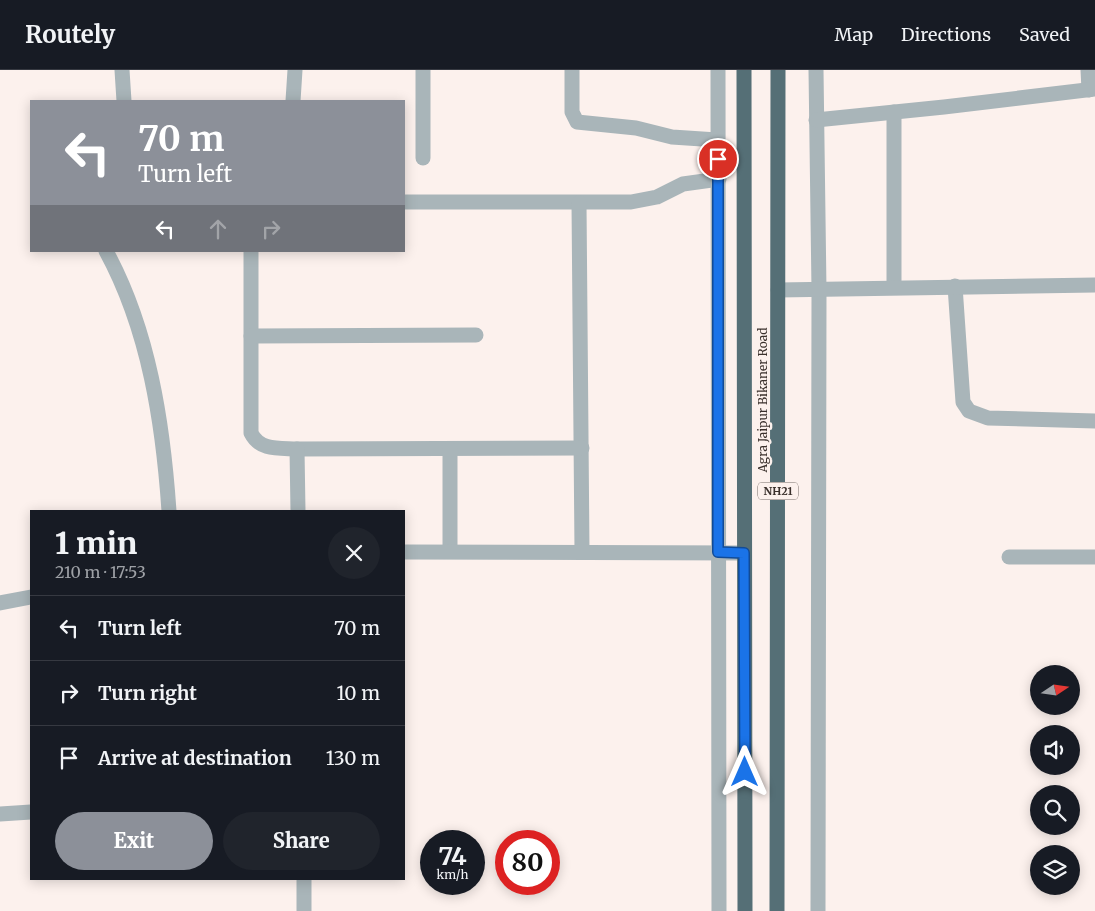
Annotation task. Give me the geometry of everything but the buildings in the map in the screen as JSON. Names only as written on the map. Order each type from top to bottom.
[{"type":"highway","name":"Agra Jaipur Bikaner Road","points":[[744,70],[745,911]]},
{"type":"highway","name":"Agra Jaipur Bikaner Road","points":[[777,911],[778,70]]},
{"type":"street","points":[[122,70],[124,100]]},
{"type":"street","points":[[293,100],[295,70]]},
{"type":"street","points":[[423,70],[423,158]]},
{"type":"street","points":[[572,70],[572,112],[578,122],[636,128],[672,137],[717,140]]},
{"type":"street","points":[[718,70],[719,911]]},
{"type":"street","points":[[816,70],[819,290],[818,911]]},
{"type":"street","points":[[816,120],[1092,89],[1088,70]]},
{"type":"street","points":[[894,112],[894,287]]},
{"type":"street","points":[[405,202],[579,203],[646,201],[684,184],[718,178]]},
{"type":"street","points":[[579,203],[582,552]]},
{"type":"street","points":[[107,252],[122,280],[131,305],[153,387],[165,464],[169,510]]},
{"type":"street","points":[[251,252],[251,433],[255,442],[264,447],[297,449],[450,450],[582,448]]},
{"type":"street","points":[[778,290],[1095,285]]},
{"type":"street","points":[[955,286],[963,402],[970,411],[988,418],[1095,421]]},
{"type":"street","points":[[250,336],[476,335]]},
{"type":"street","points":[[297,449],[298,510]]},
{"type":"street","points":[[450,450],[450,551]]},
{"type":"street","points":[[405,552],[744,553]]},
{"type":"street","points":[[1009,556],[1095,557]]},
{"type":"street","points":[[0,603],[29,598]]},
{"type":"street","points":[[0,814],[30,812]]},
{"type":"street","points":[[304,880],[304,911]]},
{"type":"route","points":[[718,159],[718,552],[744,553],[745,772]]}]
